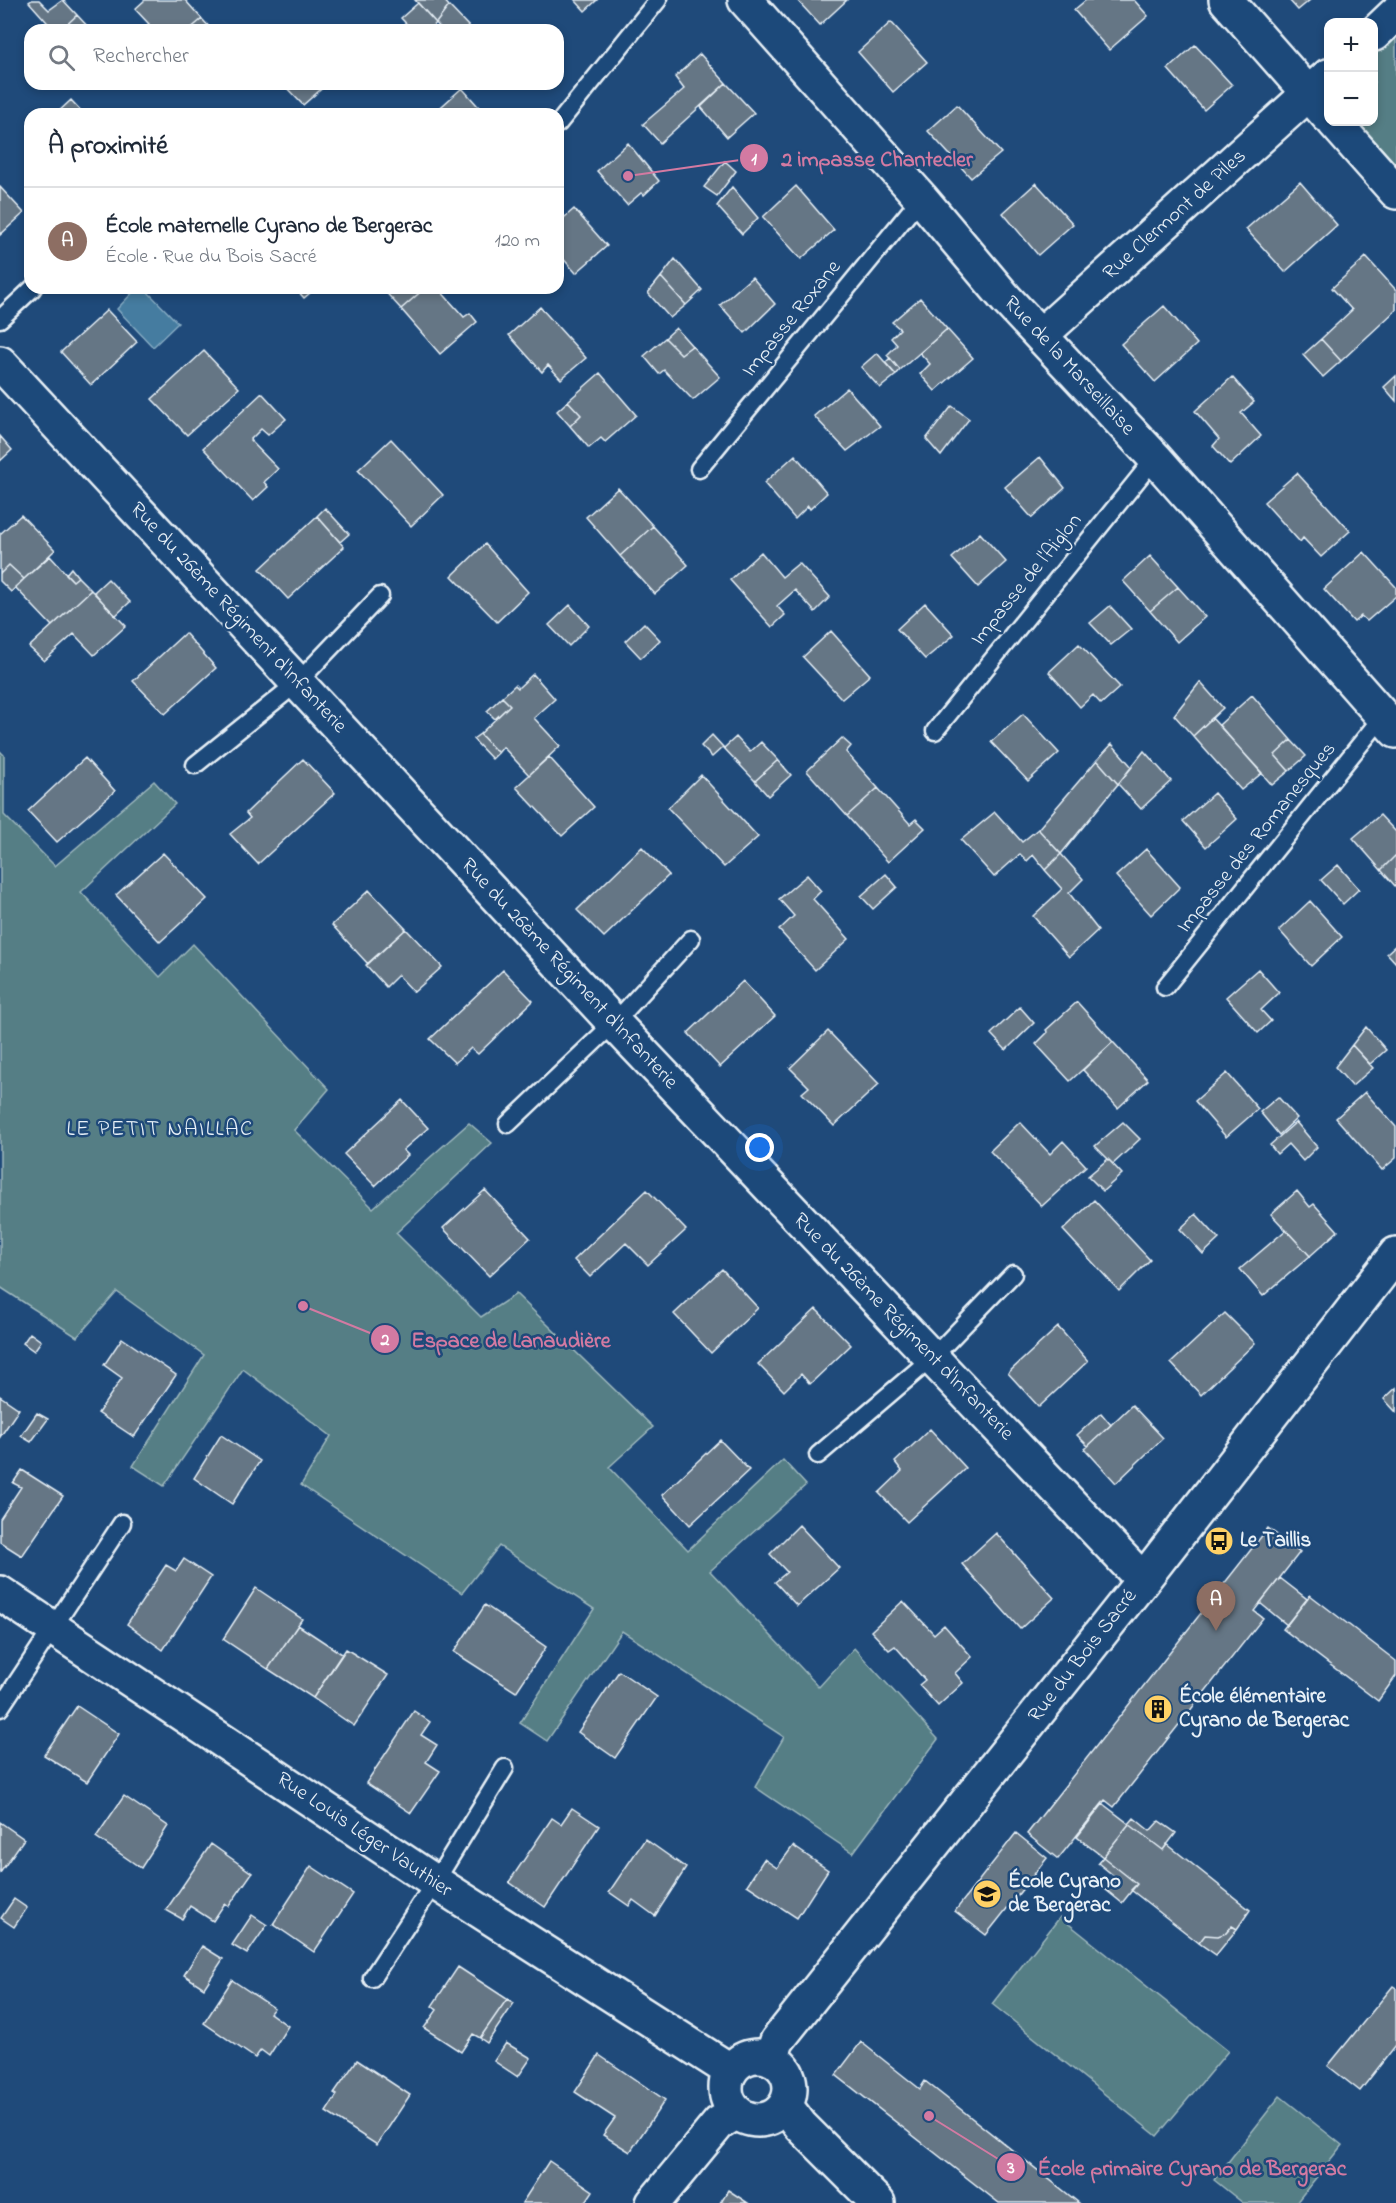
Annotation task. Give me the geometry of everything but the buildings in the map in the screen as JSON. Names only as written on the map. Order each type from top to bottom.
[{"type":"street","name":"Rue de la Marseillaise","points":[[745,0],[921,198],[1006,299],[1155,458],[1390,723]]},
{"type":"street","points":[[1226,0],[1322,95]]},
{"type":"street","points":[[1378,30],[1396,13]]},
{"type":"street","name":"Rue Clermont de Piles","points":[[1041,335],[1322,95]]},
{"type":"street","points":[[1338,126],[1396,192]]},
{"type":"street","name":"Rue du 26ème Régiment d'Infanterie","points":[[0,363],[614,1023],[1143,1580]]},
{"type":"street","name":"Rue du Bois Sacré","points":[[771,2059],[777,2041],[1143,1580],[1396,1254]]},
{"type":"street","name":"Rue Louis Léger Vauthier","points":[[0,1593],[435,1882],[731,2071]]},
{"type":"street","points":[[754,2056],[771,2059],[787,2074],[790,2084],[785,2105],[768,2118],[757,2120],[746,2118],[731,2105],[726,2088],[731,2071],[737,2064],[754,2056]]},
{"type":"street","points":[[785,2105],[801,2127],[878,2203]]},
{"type":"street","points":[[653,2203],[718,2123],[737,2112]]},
{"type":"lane","points":[[564,117],[658,0]]},
{"type":"lane","name":"Impasse Roxane","points":[[699,469],[921,198]]},
{"type":"lane","points":[[0,319],[27,294]]},
{"type":"lane","name":"Impasse de l'Aiglon","points":[[935,731],[1155,458]]},
{"type":"lane","points":[[195,765],[297,682],[380,596]]},
{"type":"lane","name":"Impasse des Romanesques","points":[[1165,987],[1390,723]]},
{"type":"lane","points":[[508,1124],[614,1023],[691,939]]},
{"type":"lane","points":[[818,1455],[933,1357],[1013,1274]]},
{"type":"lane","points":[[0,1708],[122,1523]]},
{"type":"lane","points":[[372,1978],[435,1882],[505,1768]]},
{"type":"green space","points":[[1396,26],[1396,164],[1361,126],[1378,126],[1378,43]]},
{"type":"green space","points":[[0,751],[4,755],[4,815],[55,866],[154,781],[175,804],[81,892],[160,977],[193,944],[329,1089],[294,1130],[373,1208],[469,1123],[492,1143],[396,1233],[481,1317],[516,1294],[653,1427],[609,1467],[688,1550],[783,1460],[806,1485],[710,1571],[819,1687],[854,1648],[938,1739],[853,1853],[755,1787],[784,1737],[622,1631],[547,1741],[520,1723],[594,1609],[499,1546],[462,1593],[301,1485],[331,1436],[243,1369],[164,1486],[133,1466],[204,1355],[117,1292],[77,1337],[0,1287]]},
{"type":"green space","points":[[1060,1917],[1228,2051],[1157,2136],[992,2004]]},
{"type":"green space","points":[[1280,2096],[1342,2145],[1296,2203],[1243,2203],[1214,2180]]},
{"type":"water","points":[[131,294],[150,294],[178,323],[153,347],[117,309]]},
{"type":"place","name":"2 impasse Chantecler","points":[[628,176]]},
{"type":"place","name":"Espace de Lanaudière","points":[[303,1306]]},
{"type":"place","name":"Le Taillis","points":[[1219,1541]]},
{"type":"place","name":"École maternelle Cyrano de Bergerac","points":[[1216,1631]]},
{"type":"place","name":"École élémentaire Cyrano de Bergerac","points":[[1158,1709]]},
{"type":"place","name":"École Cyrano de Bergerac","points":[[987,1894]]},
{"type":"place","name":"École primaire Cyrano de Bergerac","points":[[929,2116]]},
{"type":"district","name":"LE PETIT NAILLAC","points":[[160,1130]]}]
